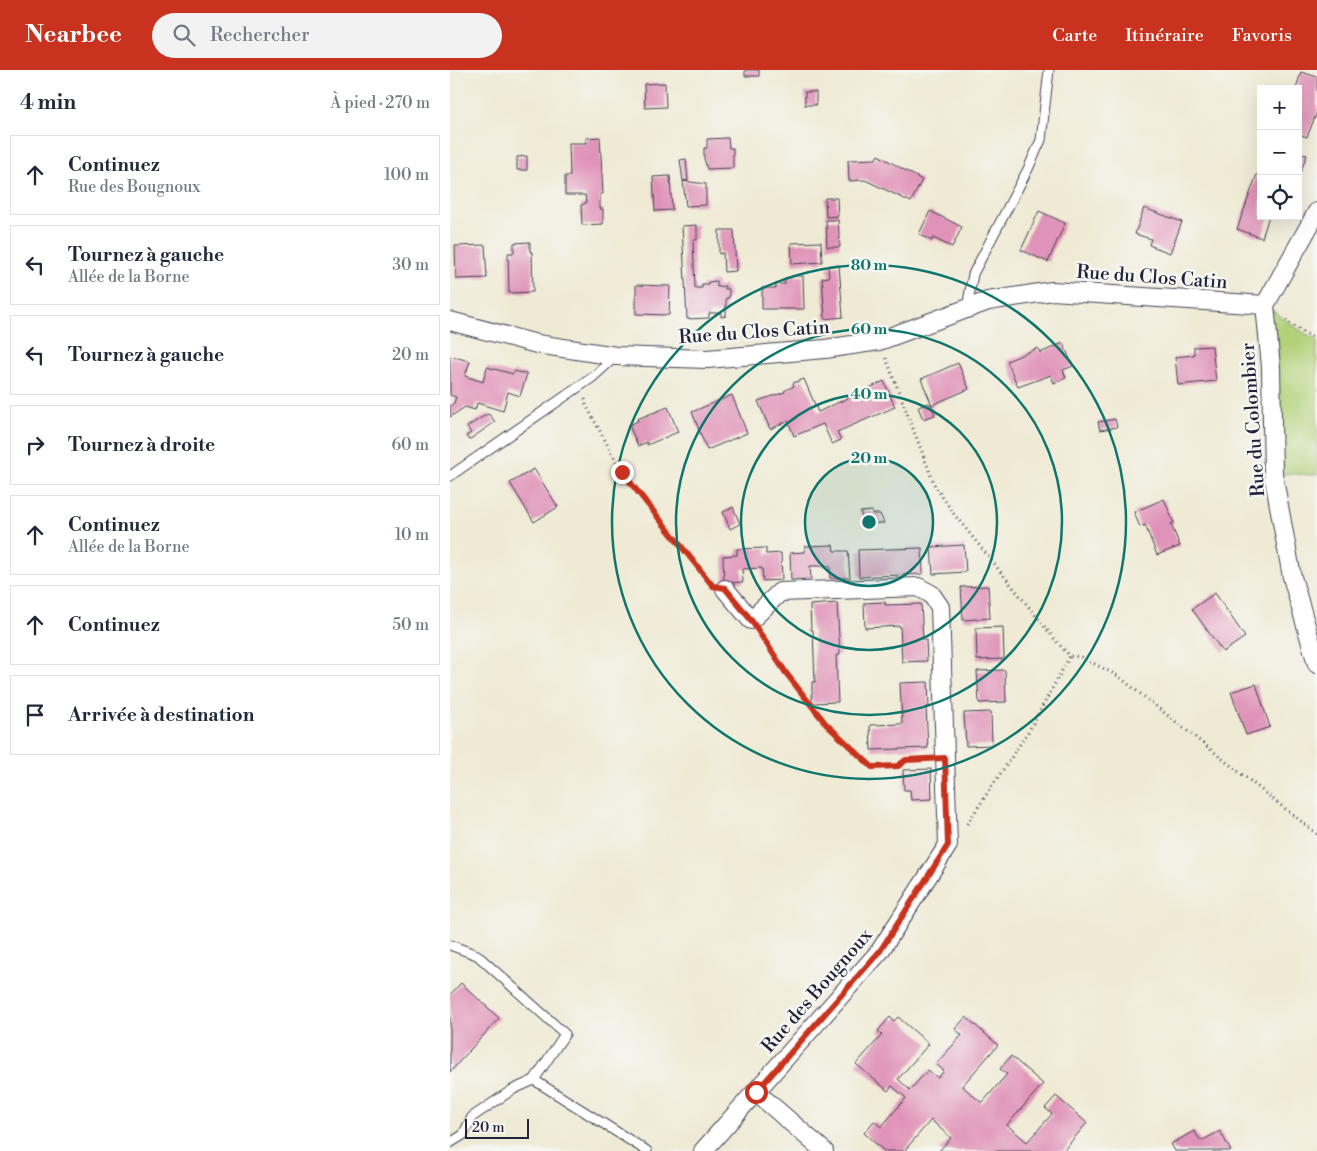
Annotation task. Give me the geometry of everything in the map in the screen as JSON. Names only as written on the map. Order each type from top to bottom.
[{"type":"street","points":[[1265,305],[1317,212]]},
{"type":"street","name":"Rue du Clos Catin","points":[[450,320],[537,344],[616,356],[707,359],[825,349],[879,341],[988,300],[1052,291],[1265,305]]},
{"type":"street","name":"Rue du Colombier","points":[[1265,305],[1271,368],[1273,472],[1292,577],[1317,664]]},
{"type":"street","points":[[725,588],[751,620],[780,592],[918,587],[931,594],[940,607],[948,845]]},
{"type":"street","name":"Rue des Bougnoux","points":[[703,1151],[880,951],[948,845]]},
{"type":"street","points":[[756,1092],[824,1151]]},
{"type":"lane","points":[[968,308],[973,274],[1028,169],[1041,140],[1049,70]]},
{"type":"lane","points":[[450,476],[594,378],[616,356]]},
{"type":"lane","points":[[450,945],[477,955],[565,1034],[534,1080],[512,1090],[472,1117],[463,1135],[450,1143]]},
{"type":"lane","points":[[534,1080],[647,1151]]},
{"type":"path","points":[[1265,305],[1304,333],[1317,339]]},
{"type":"path","points":[[879,341],[935,486],[954,514],[1057,642],[1070,656],[1082,657],[1118,676],[1317,834]]},
{"type":"path","points":[[584,383],[586,405],[622,472],[713,586],[725,588]]},
{"type":"path","points":[[751,620],[786,673],[826,724],[872,767],[898,766],[906,760],[945,758]]},
{"type":"path","points":[[948,845],[967,824],[1030,729],[1070,656]]},
{"type":"green space","points":[[1265,305],[1304,333],[1317,339],[1317,475],[1273,473]]},
{"type":"building","points":[[745,70],[759,70],[759,76],[745,76]]},
{"type":"building","points":[[1301,72],[1317,77],[1317,112],[1307,137],[1302,135],[1302,85],[1297,85]]},
{"type":"building","points":[[665,83],[666,107],[645,108],[644,84]]},
{"type":"building","points":[[805,92],[816,92],[816,105],[805,105]]},
{"type":"building","points":[[600,137],[603,194],[600,194],[600,209],[603,209],[603,224],[582,225],[581,205],[586,203],[585,195],[565,195],[565,176],[570,176],[569,143],[587,143],[586,138]]},
{"type":"building","points":[[728,138],[729,148],[733,148],[733,168],[707,169],[704,148],[707,148],[707,139]]},
{"type":"building","points":[[1302,154],[1307,155],[1302,168]]},
{"type":"building","points":[[878,155],[922,180],[911,202],[865,180],[849,181],[848,160],[876,159]]},
{"type":"building","points":[[527,156],[527,170],[517,170],[517,157]]},
{"type":"building","points":[[686,159],[688,180],[683,181],[680,160]]},
{"type":"building","points":[[1257,174],[1257,220],[1268,220],[1262,238],[1237,229]]},
{"type":"building","points":[[670,176],[672,210],[655,211],[653,177]]},
{"type":"building","points":[[683,181],[706,184],[706,205],[686,206]]},
{"type":"building","points":[[825,198],[837,198],[838,216],[826,217]]},
{"type":"building","points":[[1144,208],[1182,222],[1170,253],[1149,245],[1151,239],[1135,234]]},
{"type":"building","points":[[930,211],[962,227],[952,247],[933,238],[932,241],[919,234]]},
{"type":"building","points":[[1039,211],[1065,223],[1048,262],[1021,250]]},
{"type":"building","points":[[826,220],[838,220],[840,247],[827,247]]},
{"type":"building","points":[[697,225],[697,240],[693,240],[695,288],[702,288],[702,284],[717,281],[717,287],[725,286],[725,289],[729,289],[729,298],[726,298],[726,316],[721,317],[721,313],[709,313],[709,318],[687,319],[682,226]]},
{"type":"building","points":[[719,230],[734,230],[736,271],[724,272],[723,253],[719,254]]},
{"type":"building","points":[[530,242],[533,292],[509,293],[508,253],[514,253],[514,243]]},
{"type":"building","points":[[821,242],[822,262],[792,264],[791,243]]},
{"type":"building","points":[[485,245],[487,278],[456,279],[455,246]]},
{"type":"building","points":[[839,265],[843,317],[825,319],[822,278],[829,277],[828,266]]},
{"type":"building","points":[[803,276],[804,309],[762,309],[762,288],[776,288],[776,284],[785,284],[785,278]]},
{"type":"building","points":[[636,285],[670,286],[669,315],[636,314]]},
{"type":"building","points":[[1063,343],[1073,366],[1063,370],[1066,378],[1054,383],[1051,375],[1018,387],[1007,361],[1038,348],[1040,353]]},
{"type":"building","points":[[1212,346],[1216,381],[1178,385],[1175,357],[1194,355],[1194,347]]},
{"type":"building","points":[[450,356],[470,361],[465,376],[483,382],[487,367],[513,374],[514,371],[527,374],[520,396],[508,392],[503,411],[477,403],[475,410],[465,407],[450,417],[450,406],[454,403],[456,397],[450,395]]},
{"type":"building","points":[[958,363],[969,389],[932,405],[921,379]]},
{"type":"building","points":[[804,379],[818,412],[884,381],[895,407],[837,432],[841,440],[832,444],[823,424],[794,436],[788,421],[770,429],[758,401],[785,392],[794,386],[793,383]]},
{"type":"building","points":[[732,395],[747,433],[707,450],[692,412]]},
{"type":"building","points":[[929,403],[935,415],[923,419],[918,407]]},
{"type":"building","points":[[668,407],[678,432],[647,445],[647,442],[638,446],[629,425],[638,421],[637,419]]},
{"type":"building","points":[[487,414],[495,422],[469,440],[466,436],[471,433],[467,427]]},
{"type":"building","points":[[1115,419],[1117,427],[1100,430],[1098,422]]},
{"type":"building","points":[[534,469],[558,507],[534,522],[510,483]]},
{"type":"building","points":[[1164,499],[1174,523],[1171,524],[1180,546],[1157,555],[1145,525],[1140,527],[1134,512]]},
{"type":"building","points":[[733,507],[740,524],[730,529],[723,512]]},
{"type":"building","points":[[872,511],[872,514],[880,514],[884,523],[865,524],[860,512]]},
{"type":"building","points":[[833,545],[834,551],[848,551],[850,578],[830,578],[830,566],[810,566],[811,579],[791,580],[790,553],[805,552],[805,546]]},
{"type":"building","points":[[964,545],[966,572],[933,574],[931,547]]},
{"type":"building","points":[[766,548],[766,554],[781,553],[782,580],[763,581],[762,568],[742,569],[743,582],[724,583],[723,556],[737,555],[737,549]]},
{"type":"building","points":[[922,548],[923,574],[859,577],[858,550]]},
{"type":"building","points":[[988,586],[990,618],[963,620],[961,587]]},
{"type":"building","points":[[1215,593],[1245,637],[1223,652],[1192,609]]},
{"type":"building","points":[[885,602],[885,605],[921,604],[923,640],[926,640],[927,661],[902,662],[900,626],[865,628],[864,603]]},
{"type":"building","points":[[837,603],[840,655],[836,655],[838,702],[812,703],[812,682],[815,682],[810,605]]},
{"type":"building","points":[[1003,627],[1004,659],[977,660],[976,628]]},
{"type":"building","points":[[1005,670],[1006,702],[979,703],[977,671]]},
{"type":"building","points":[[928,682],[929,707],[926,707],[928,748],[871,750],[870,725],[902,724],[900,683]]},
{"type":"building","points":[[1256,684],[1270,727],[1246,735],[1231,692]]},
{"type":"building","points":[[991,712],[992,745],[966,746],[964,713]]},
{"type":"building","points":[[931,769],[932,799],[911,800],[910,790],[904,790],[903,770]]},
{"type":"building","points":[[461,983],[499,1018],[450,1072],[450,995]]},
{"type":"building","points":[[890,1017],[894,1021],[898,1017],[929,1044],[898,1079],[910,1090],[928,1070],[938,1078],[944,1071],[936,1064],[962,1035],[955,1029],[966,1017],[998,1045],[962,1086],[982,1103],[1007,1074],[1000,1069],[1011,1056],[1043,1084],[1007,1125],[1027,1142],[1052,1114],[1045,1108],[1056,1096],[1087,1123],[1063,1151],[939,1151],[951,1138],[931,1120],[904,1151],[884,1151],[864,1133],[874,1121],[881,1127],[906,1098],[892,1086],[888,1091],[856,1064],[882,1035],[878,1031]]},
{"type":"building","points":[[1194,1131],[1201,1141],[1220,1131],[1231,1151],[1175,1151],[1171,1144]]},
{"type":"route","points":[[622,472],[713,586],[725,588],[751,620],[786,673],[826,724],[872,767],[898,766],[906,760],[945,758],[948,845],[880,951],[756,1092]]}]
